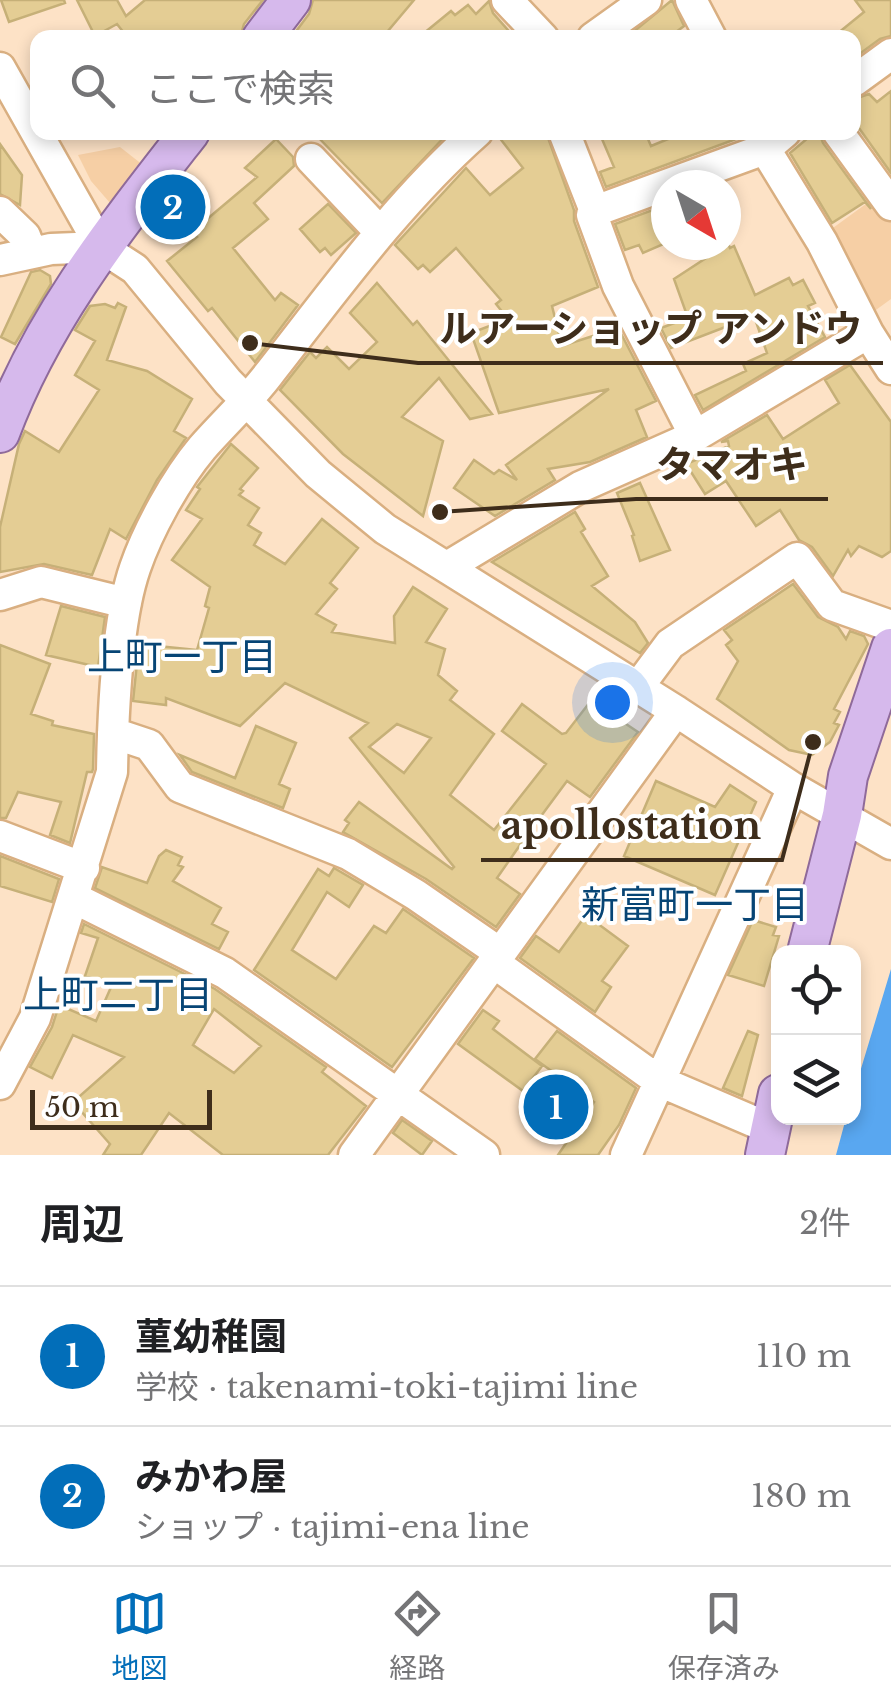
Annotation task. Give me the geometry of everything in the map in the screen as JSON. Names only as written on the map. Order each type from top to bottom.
[{"type":"main road","points":[[268,30],[290,0]]},
{"type":"main road","points":[[0,433],[17,387],[54,318],[102,247],[184,140]]},
{"type":"main road","points":[[810,945],[850,821],[848,776],[891,648]]},
{"type":"street","points":[[507,0],[535,30]]},
{"type":"street","points":[[604,30],[646,0]]},
{"type":"street","points":[[691,0],[706,30]]},
{"type":"street","points":[[861,77],[891,54]]},
{"type":"street","points":[[0,68],[30,121]]},
{"type":"street","points":[[41,140],[102,247],[134,269],[228,382],[318,474],[385,529],[793,788],[891,844]]},
{"type":"street","points":[[0,1084],[36,1018],[112,772],[126,603],[153,526],[199,452],[247,400],[380,232],[469,140]]},
{"type":"street","points":[[567,140],[595,211]]},
{"type":"street","points":[[701,170],[771,140]]},
{"type":"street","points":[[773,140],[868,333],[891,370]]},
{"type":"street","points":[[844,140],[891,205]]},
{"type":"street","points":[[311,159],[380,232]]},
{"type":"street","points":[[651,190],[592,215],[618,286],[695,436]]},
{"type":"street","points":[[0,212],[25,236],[31,252]]},
{"type":"street","points":[[0,260],[31,252],[102,247]]},
{"type":"street","points":[[447,567],[580,487],[695,436],[868,333]]},
{"type":"street","points":[[638,687],[670,644],[797,558],[832,605],[891,626]]},
{"type":"street","points":[[0,595],[40,582],[126,603]]},
{"type":"street","points":[[354,1155],[676,711]]},
{"type":"street","points":[[113,733],[150,744],[180,787],[348,854],[416,894],[659,1081],[771,1126]]},
{"type":"street","points":[[626,1155],[793,788]]},
{"type":"street","points":[[0,836],[84,868]]},
{"type":"street","points":[[74,898],[224,973],[484,1155]]},
{"type":"shaded area","points":[[120,147],[148,169],[117,211],[91,181],[78,155]]},
{"type":"shaded area","points":[[881,193],[891,207],[891,299],[869,315],[826,233]]},
{"type":"water","points":[[891,969],[891,1155],[836,1155],[844,1125],[861,1125],[861,1069]]},
{"type":"building","points":[[1,0],[64,0],[65,3],[9,22]]},
{"type":"building","points":[[77,0],[117,0],[126,16],[145,0],[263,0],[242,30],[122,30],[117,24],[106,30],[92,30]]},
{"type":"building","points":[[313,0],[414,0],[389,30],[297,30],[309,14]]},
{"type":"building","points":[[672,0],[684,26],[679,30],[636,30]]},
{"type":"building","points":[[855,0],[891,0],[891,36],[861,53],[861,30],[842,30],[864,12]]},
{"type":"building","points":[[489,1],[493,13],[508,30],[428,30],[451,11],[455,15],[468,5],[476,14]]},
{"type":"building","points":[[891,91],[891,173],[861,131],[861,97],[869,94],[877,102]]},
{"type":"building","points":[[275,140],[293,157],[294,166],[254,203],[268,219],[233,248],[275,300],[281,293],[298,305],[255,362],[212,308],[208,311],[167,261],[197,237],[161,206],[173,191],[206,220],[257,177],[245,168]]},
{"type":"building","points":[[321,140],[441,140],[382,203]]},
{"type":"building","points":[[501,140],[549,140],[598,287],[552,306],[562,346],[596,335],[615,322],[656,401],[636,410],[647,437],[590,462],[548,469],[555,480],[495,516],[454,488],[474,460],[494,474],[499,470],[517,480],[506,465],[609,389],[499,413],[471,333],[508,319],[496,304],[501,300],[456,248],[430,272],[423,265],[418,269],[395,245],[466,168],[490,195],[523,168]]},
{"type":"building","points":[[602,140],[648,140],[651,146],[666,140],[733,140],[606,187],[600,172],[614,167]]},
{"type":"building","points":[[805,140],[822,140],[871,209],[865,202],[832,223],[790,153]]},
{"type":"building","points":[[0,144],[22,175],[20,205],[0,194]]},
{"type":"building","points":[[328,204],[356,233],[331,255],[325,248],[320,252],[300,229]]},
{"type":"building","points":[[651,211],[651,250],[643,253],[639,245],[625,250],[615,224]]},
{"type":"building","points":[[703,260],[740,260],[755,295],[789,278],[793,285],[803,280],[815,303],[808,306],[825,337],[703,410],[695,395],[746,371],[743,364],[767,353],[754,316],[671,348],[661,328],[688,318],[674,279]]},
{"type":"building","points":[[40,270],[50,276],[51,284],[15,344],[1,337],[31,272]]},
{"type":"building","points":[[377,283],[413,325],[417,321],[492,414],[470,419],[439,378],[402,417],[443,441],[423,516],[343,454],[280,390],[310,352],[316,358],[327,347],[349,369],[377,342],[350,313]]},
{"type":"building","points":[[118,303],[126,307],[107,360],[147,371],[192,399],[174,431],[186,438],[157,480],[126,539],[110,529],[92,575],[44,564],[0,572],[0,527],[19,444],[25,431],[59,452],[99,390],[75,375],[95,341],[75,330],[90,306],[105,304],[115,308]]},
{"type":"building","points":[[850,365],[891,422],[891,551],[882,557],[859,546],[851,556],[848,550],[833,576],[812,547],[799,540],[780,510],[756,526],[726,481],[705,494],[686,464],[729,446],[728,441],[721,442],[767,415],[783,439],[839,403],[825,380]]},
{"type":"building","points":[[231,444],[258,468],[239,495],[259,508],[248,525],[261,533],[254,545],[285,564],[322,519],[358,548],[330,583],[337,589],[316,614],[336,625],[332,632],[395,643],[394,616],[413,587],[447,609],[426,642],[445,649],[438,675],[457,691],[450,700],[494,734],[450,795],[494,830],[546,764],[502,731],[522,704],[562,734],[590,702],[638,732],[590,797],[567,781],[527,835],[497,878],[520,894],[496,927],[426,879],[343,832],[349,823],[345,820],[359,802],[454,867],[350,738],[368,723],[285,683],[240,726],[166,698],[166,705],[133,701],[139,644],[197,650],[209,608],[205,606],[210,587],[172,560],[202,519],[186,510],[200,489],[197,487]],"holes":[[[397,724],[431,738],[404,773],[369,747]]]},
{"type":"building","points":[[640,483],[670,550],[640,561],[617,493]]},
{"type":"building","points":[[575,512],[585,529],[581,532],[608,576],[592,586],[635,622],[648,643],[640,653],[492,562]]},
{"type":"building","points":[[793,584],[818,617],[838,627],[846,639],[850,631],[864,636],[868,644],[834,709],[840,712],[834,723],[839,725],[830,742],[812,755],[789,750],[717,699],[738,661],[726,645],[732,640],[724,630]]},
{"type":"building","points":[[61,606],[105,617],[98,667],[46,655]]},
{"type":"building","points":[[0,645],[50,664],[31,714],[53,721],[52,725],[94,734],[93,769],[87,772],[70,843],[50,835],[61,802],[18,792],[6,818],[0,818]]},
{"type":"building","points":[[256,726],[296,743],[279,784],[290,789],[283,808],[192,772],[180,755],[235,778]]},
{"type":"building","points":[[656,781],[715,807],[730,785],[756,802],[715,895],[624,856]]},
{"type":"building","points":[[166,850],[182,857],[178,865],[183,867],[173,881],[221,908],[212,924],[228,932],[219,949],[95,888],[102,867],[147,883],[159,856]]},
{"type":"building","points":[[0,856],[59,879],[52,902],[0,886]]},
{"type":"building","points":[[334,868],[363,885],[349,907],[327,892],[292,950],[336,979],[374,926],[386,933],[403,909],[474,958],[392,1067],[254,970],[318,869],[329,876]]},
{"type":"building","points":[[586,915],[628,946],[602,981],[611,987],[595,1012],[520,958],[536,936],[559,952]]},
{"type":"building","points":[[753,920],[776,927],[773,935],[779,936],[776,945],[771,945],[764,986],[728,975]]},
{"type":"building","points":[[84,924],[215,989],[326,1067],[322,1072],[366,1106],[328,1155],[223,1155],[169,1113],[141,1155],[103,1155],[110,1144],[73,1102],[124,1057],[73,1035],[52,1078],[30,1067],[59,1005],[96,1021],[112,985],[85,976],[98,938],[81,933]],"holes":[[[214,1009],[261,1046],[234,1073],[193,1045]]]},
{"type":"building","points":[[483,1010],[499,1021],[493,1029],[542,1066],[523,1091],[458,1044]]},
{"type":"building","points":[[557,1031],[636,1088],[619,1125],[598,1155],[558,1155],[594,1102],[535,1059]]},
{"type":"building","points":[[748,1031],[758,1035],[742,1096],[723,1088]]},
{"type":"building","points":[[402,1120],[432,1141],[422,1155],[393,1133]]},
{"type":"place","name":"みかわ屋","points":[[173,207]]},
{"type":"place","name":"ルアーショップ アンドウ","points":[[250,343]]},
{"type":"place","name":"タマオキ","points":[[440,512]]},
{"type":"place","name":"apollostation","points":[[813,742]]},
{"type":"place","name":"菫幼稚園","points":[[556,1107]]},
{"type":"district","name":"上町一丁目","points":[[182,656]]},
{"type":"district","name":"新富町一丁目","points":[[695,904]]},
{"type":"district","name":"上町二丁目","points":[[118,994]]}]
